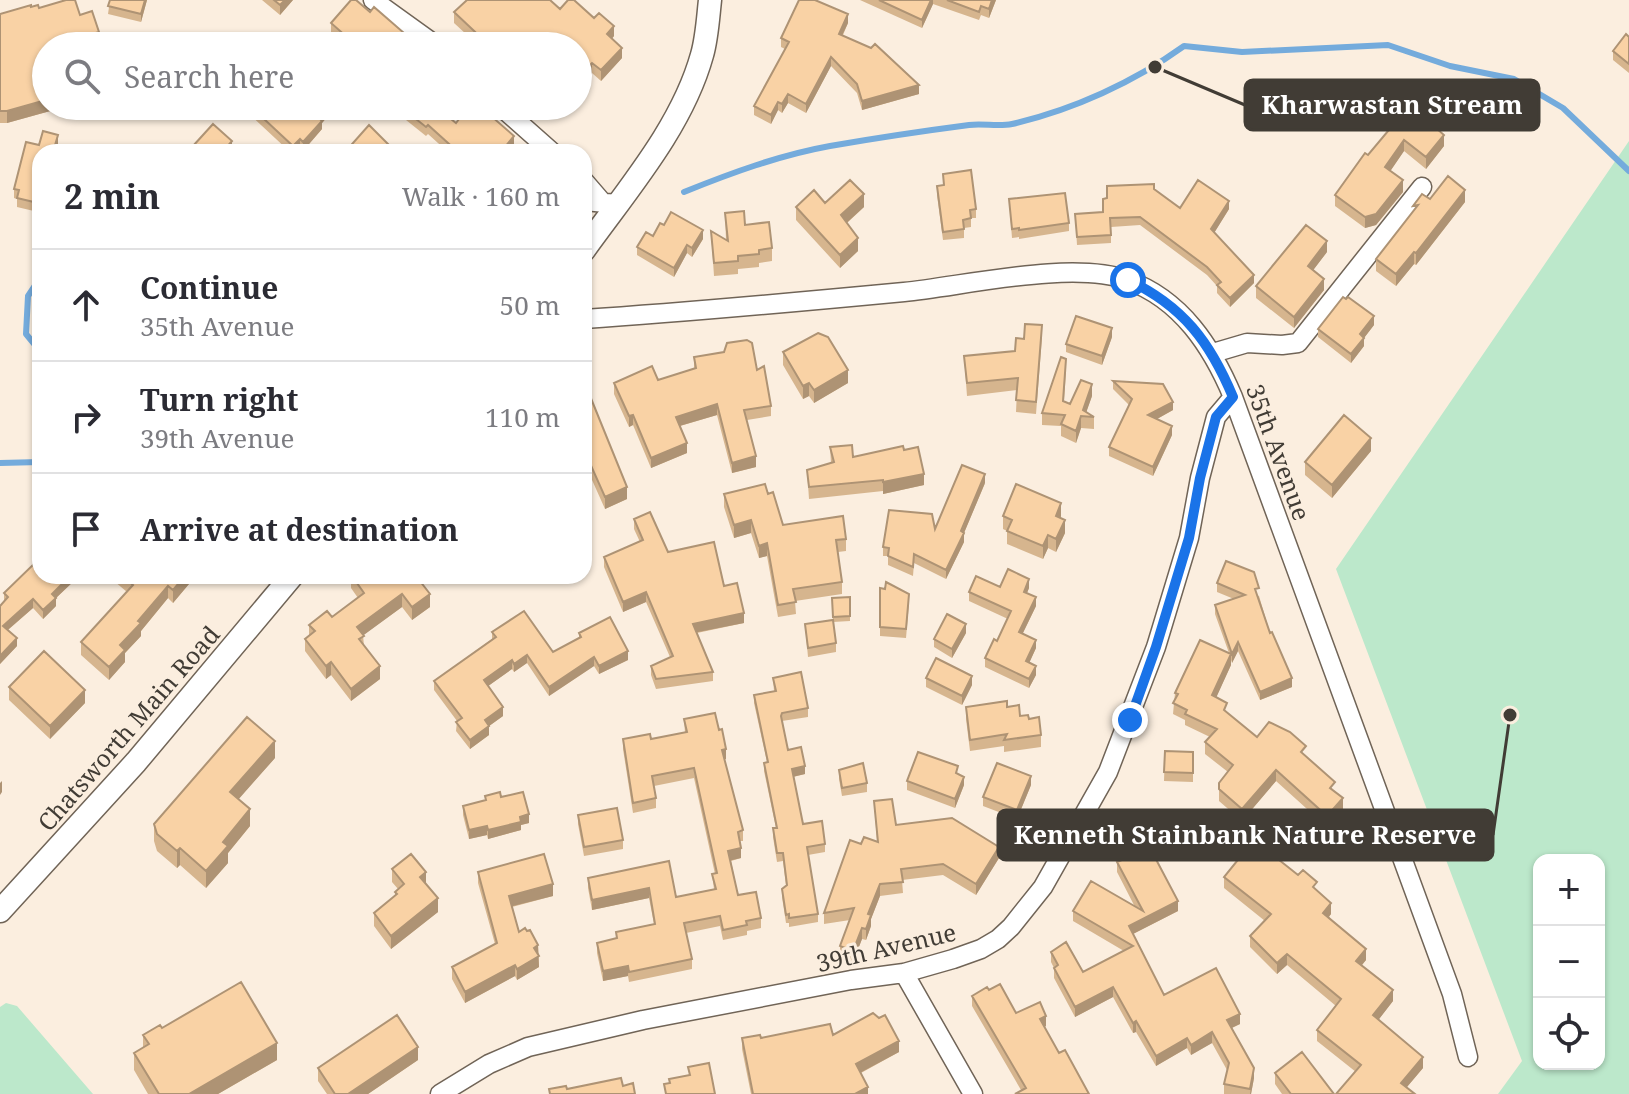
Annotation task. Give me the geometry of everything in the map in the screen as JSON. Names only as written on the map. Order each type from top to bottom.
[{"type":"street","points":[[373,0],[418,32]]},
{"type":"street","points":[[592,236],[610,204],[681,107],[702,55],[710,0]]},
{"type":"street","points":[[516,120],[543,144]]},
{"type":"street","points":[[1213,353],[1247,343],[1298,343],[1422,187]]},
{"type":"street","points":[[592,188],[610,204]]},
{"type":"street","points":[[592,202],[610,204]]},
{"type":"street","name":"35th Avenue","points":[[592,318],[766,305],[1032,276],[1089,273],[1128,280],[1162,299],[1180,314],[1213,353],[1233,397],[1452,994],[1468,1057]]},
{"type":"street","name":"39th Avenue","points":[[440,1094],[489,1064],[528,1047],[643,1020],[851,980],[904,973],[981,949],[998,939],[1043,887],[1108,772],[1156,647],[1189,538],[1216,417],[1233,397]]},
{"type":"street","name":"Chatsworth Main Road","points":[[0,911],[136,762],[285,584]]},
{"type":"street","points":[[904,973],[973,1094]]},
{"type":"green space","points":[[1629,141],[1629,1094],[1498,1094],[1522,1061],[1336,569]]},
{"type":"green space","points":[[6,1003],[17,1006],[93,1094],[0,1094],[0,1007]]},
{"type":"building","points":[[75,0],[80,15],[92,11],[99,32],[32,32],[32,104],[0,111],[0,14],[31,5],[38,5],[39,8]]},
{"type":"building","points":[[110,0],[145,0],[141,14],[108,6]]},
{"type":"building","points":[[351,0],[356,0],[370,12],[374,7],[403,32],[341,32],[331,23]]},
{"type":"building","points":[[467,0],[550,0],[560,9],[568,0],[574,0],[594,18],[599,13],[614,26],[607,34],[622,48],[601,70],[592,63],[592,32],[475,32],[454,12]]},
{"type":"building","points":[[799,0],[815,0],[848,14],[839,34],[871,48],[875,44],[919,85],[862,101],[857,84],[831,57],[806,104],[788,94],[782,104],[778,102],[771,115],[754,106],[789,42],[781,38]]},
{"type":"building","points":[[879,0],[931,0],[922,20]]},
{"type":"building","points":[[947,0],[992,0],[989,9],[981,6],[979,12]]},
{"type":"building","points":[[1626,34],[1629,37],[1629,64],[1613,51]]},
{"type":"building","points":[[1409,106],[1422,117],[1426,114],[1439,125],[1436,128],[1444,135],[1426,157],[1404,140],[1385,167],[1403,180],[1376,214],[1365,217],[1335,195],[1365,153],[1368,155]]},
{"type":"building","points":[[265,120],[322,121],[303,142],[300,139],[291,144]]},
{"type":"building","points":[[417,120],[452,120],[456,123],[458,120],[496,120],[514,136],[508,144],[449,144],[428,125],[426,127]]},
{"type":"building","points":[[213,124],[232,141],[229,144],[195,144]]},
{"type":"building","points":[[369,125],[388,144],[352,144]]},
{"type":"building","points":[[43,131],[58,135],[55,144],[39,144]]},
{"type":"building","points":[[26,142],[35,144],[32,144],[32,202],[17,198],[19,190],[14,189]]},
{"type":"building","points":[[971,170],[976,209],[970,210],[971,218],[963,220],[964,229],[943,232],[937,186],[944,185],[943,174]]},
{"type":"building","points":[[1448,176],[1465,190],[1396,274],[1376,259],[1418,205],[1413,206],[1422,194],[1430,199]]},
{"type":"building","points":[[850,180],[864,194],[841,215],[858,238],[840,255],[796,207],[814,190],[825,203]]},
{"type":"building","points":[[1198,180],[1229,201],[1211,229],[1254,275],[1230,298],[1217,285],[1221,282],[1207,267],[1140,217],[1110,218],[1111,235],[1077,237],[1075,214],[1103,212],[1107,186],[1154,184],[1154,189],[1180,208]]},
{"type":"building","points":[[1065,193],[1069,223],[1012,229],[1009,199]]},
{"type":"building","points":[[744,211],[745,225],[769,222],[772,248],[759,250],[759,254],[738,256],[738,261],[714,263],[711,231],[728,241],[725,213]]},
{"type":"building","points":[[671,212],[703,230],[692,248],[687,245],[674,268],[637,247],[646,232],[653,236],[660,223],[664,225]]},
{"type":"building","points":[[1306,225],[1327,241],[1308,266],[1324,279],[1294,317],[1256,286]]},
{"type":"building","points":[[1343,297],[1348,297],[1374,316],[1360,334],[1364,338],[1351,354],[1318,329]]},
{"type":"building","points":[[1076,316],[1112,328],[1102,356],[1066,344]]},
{"type":"building","points":[[1025,324],[1042,325],[1036,402],[1016,400],[1018,378],[967,383],[964,356],[1015,351],[1016,338],[1024,339]]},
{"type":"building","points":[[818,333],[828,337],[848,370],[814,390],[809,383],[803,386],[783,352]]},
{"type":"building","points":[[747,340],[752,343],[757,370],[764,366],[771,406],[744,410],[756,456],[732,463],[717,404],[676,417],[687,443],[651,458],[633,415],[629,416],[614,383],[652,366],[658,380],[696,368],[694,357],[724,352],[727,343]]},
{"type":"building","points":[[1061,357],[1066,359],[1063,401],[1070,404],[1081,380],[1092,384],[1083,410],[1094,417],[1081,416],[1076,431],[1061,424],[1065,415],[1042,413]]},
{"type":"building","points":[[1113,381],[1163,384],[1173,402],[1148,415],[1172,426],[1153,467],[1109,447],[1132,399]]},
{"type":"building","points":[[592,401],[627,487],[605,497],[592,468]]},
{"type":"building","points":[[1344,415],[1371,438],[1332,485],[1305,462]]},
{"type":"building","points":[[852,445],[853,457],[903,446],[904,450],[918,447],[924,474],[883,482],[809,487],[807,470],[834,462],[830,447]]},
{"type":"building","points":[[962,465],[985,474],[961,531],[964,533],[946,570],[914,554],[913,567],[888,556],[889,548],[883,547],[889,510],[932,514],[935,529]]},
{"type":"building","points":[[765,484],[768,494],[773,492],[783,525],[843,516],[846,539],[836,540],[842,582],[793,589],[796,602],[778,605],[767,543],[759,546],[751,520],[734,525],[724,494]]},
{"type":"building","points":[[1016,484],[1061,503],[1056,516],[1065,520],[1056,539],[1048,535],[1043,546],[1007,531],[1012,520],[1003,516]]},
{"type":"building","points":[[650,512],[668,552],[714,542],[724,586],[737,583],[744,613],[693,624],[713,672],[656,679],[651,666],[673,656],[646,592],[623,602],[604,557],[643,540],[634,519]]},
{"type":"building","points":[[1226,561],[1254,572],[1259,588],[1255,589],[1270,633],[1292,678],[1260,692],[1238,642],[1232,654],[1215,605],[1245,595],[1217,583]]},
{"type":"building","points":[[32,566],[32,584],[62,584],[52,594],[56,598],[43,610],[33,599],[3,626],[17,638],[0,656],[0,606],[8,597],[4,593]]},
{"type":"building","points":[[1008,569],[1029,579],[1024,592],[1036,597],[1019,632],[1036,640],[1026,661],[1036,666],[1029,679],[985,658],[1011,611],[969,592],[976,576],[1000,587]]},
{"type":"building","points":[[886,582],[909,594],[906,629],[880,627],[880,588],[885,589]]},
{"type":"building","points":[[178,584],[173,590],[168,586],[138,621],[141,623],[120,645],[125,650],[109,667],[81,642],[133,585]]},
{"type":"building","points":[[358,584],[422,584],[430,594],[412,607],[402,594],[357,627],[364,636],[359,639],[380,666],[351,689],[331,662],[326,666],[305,639],[315,631],[309,625],[327,611],[332,617],[364,593]]},
{"type":"building","points":[[850,597],[850,616],[833,617],[832,598]]},
{"type":"building","points":[[524,611],[553,652],[581,637],[579,633],[610,617],[628,651],[599,666],[594,657],[549,687],[527,655],[514,664],[512,660],[484,680],[503,707],[485,720],[489,726],[470,740],[456,722],[462,718],[434,681],[496,637],[492,632]]},
{"type":"building","points":[[947,614],[966,624],[952,649],[934,639]]},
{"type":"building","points":[[833,620],[836,643],[808,648],[805,624]]},
{"type":"building","points":[[1200,640],[1231,654],[1212,695],[1227,703],[1224,710],[1257,737],[1269,722],[1290,732],[1306,746],[1301,752],[1335,782],[1330,788],[1343,798],[1327,816],[1276,770],[1242,809],[1219,789],[1219,783],[1233,765],[1205,742],[1217,729],[1185,714],[1187,710],[1173,703]]},
{"type":"building","points":[[44,651],[85,690],[50,726],[9,687]]},
{"type":"building","points":[[936,658],[972,676],[962,696],[926,678]]},
{"type":"building","points":[[801,672],[808,708],[782,713],[781,716],[788,750],[801,747],[805,766],[792,769],[803,824],[822,821],[825,844],[807,847],[818,914],[789,918],[782,889],[787,885],[783,853],[777,853],[773,828],[777,828],[764,763],[768,762],[754,695],[776,691],[773,678]]},
{"type":"building","points":[[1007,701],[1007,707],[1019,705],[1020,716],[1028,715],[1029,719],[1039,717],[1041,735],[1004,740],[1007,734],[970,740],[966,707]]},
{"type":"building","points":[[715,713],[719,730],[722,729],[726,749],[722,750],[743,830],[738,832],[741,848],[728,851],[738,895],[756,892],[761,918],[746,921],[747,925],[723,930],[720,916],[684,923],[692,959],[629,972],[628,966],[603,971],[597,943],[617,938],[616,932],[655,924],[649,888],[592,900],[588,878],[669,861],[676,897],[716,889],[712,874],[717,873],[694,768],[652,776],[656,798],[633,803],[623,739],[650,734],[651,739],[687,732],[684,719]]},
{"type":"building","points":[[247,717],[275,741],[230,792],[250,809],[223,842],[228,846],[206,871],[180,848],[177,851],[157,834],[154,824]]},
{"type":"building","points":[[1165,751],[1193,752],[1193,773],[1164,772]]},
{"type":"building","points":[[918,752],[958,766],[956,773],[964,777],[955,799],[907,781]]},
{"type":"building","points":[[863,763],[867,783],[842,788],[839,770]]},
{"type":"building","points":[[997,763],[1031,776],[1017,810],[983,797]]},
{"type":"building","points":[[500,792],[501,797],[523,792],[529,814],[520,817],[521,822],[488,830],[487,826],[469,830],[463,806],[486,800],[485,796]]},
{"type":"building","points":[[892,799],[896,825],[952,818],[999,847],[976,884],[943,864],[901,869],[903,882],[880,884],[868,914],[871,915],[866,929],[862,928],[853,951],[840,946],[854,908],[824,913],[850,840],[861,844],[864,837],[878,842],[874,801]]},
{"type":"building","points":[[617,808],[623,840],[584,847],[578,815]]},
{"type":"building","points":[[1254,840],[1298,875],[1303,870],[1317,882],[1313,887],[1331,903],[1323,913],[1366,949],[1356,961],[1393,990],[1373,1015],[1423,1057],[1401,1083],[1415,1094],[1336,1094],[1361,1065],[1317,1030],[1341,999],[1287,954],[1277,963],[1250,936],[1271,914],[1224,877]]},
{"type":"building","points":[[1150,848],[1178,901],[1129,926],[1164,995],[1216,968],[1240,1014],[1227,1020],[1254,1068],[1250,1089],[1224,1084],[1229,1063],[1212,1032],[1191,1045],[1187,1038],[1156,1056],[1113,987],[1075,1007],[1054,968],[1058,965],[1051,952],[1066,942],[1083,972],[1133,946],[1073,911],[1091,881],[1143,911],[1117,862]]},
{"type":"building","points":[[411,854],[426,872],[420,877],[438,898],[391,936],[374,913],[404,884],[392,869]]},
{"type":"building","points":[[544,854],[553,884],[509,896],[519,932],[525,928],[530,930],[538,945],[534,948],[539,956],[517,969],[515,965],[465,992],[452,967],[497,943],[478,872]]},
{"type":"building","points":[[241,982],[277,1043],[189,1094],[159,1094],[134,1053],[149,1044],[143,1035],[160,1025],[162,1028]]},
{"type":"building","points":[[1000,984],[1016,1013],[1040,1002],[1046,1016],[1040,1019],[1059,1053],[1065,1050],[1089,1094],[1015,1094],[1026,1088],[972,996]]},
{"type":"building","points":[[873,1013],[879,1018],[885,1015],[899,1041],[856,1064],[868,1087],[855,1094],[753,1094],[742,1038],[760,1035],[761,1038],[830,1024],[833,1035]]},
{"type":"building","points":[[397,1015],[418,1047],[348,1094],[335,1094],[318,1068]]},
{"type":"building","points":[[1302,1052],[1334,1094],[1291,1094],[1275,1073]]},
{"type":"building","points":[[709,1063],[715,1094],[666,1094],[664,1084],[670,1083],[669,1079],[690,1075],[688,1067]]},
{"type":"building","points":[[621,1078],[623,1086],[633,1083],[635,1094],[550,1094],[549,1089],[566,1086],[567,1089]]},
{"type":"waterway","points":[[684,192],[756,165],[811,150],[969,125],[1007,125],[1035,118],[1102,93],[1184,46],[1242,52],[1388,45],[1450,66],[1514,79],[1563,108],[1629,171]]},
{"type":"waterway","points":[[32,290],[28,296],[26,334],[32,341]]},
{"type":"waterway","points":[[0,463],[32,462]]},
{"type":"place","name":"Kharwastan Stream","points":[[1155,67]]},
{"type":"place","name":"Kenneth Stainbank Nature Reserve","points":[[1510,715]]},
{"type":"route","points":[[1128,280],[1162,299],[1202,337],[1223,372],[1233,397],[1216,417],[1189,538],[1130,720]]}]
